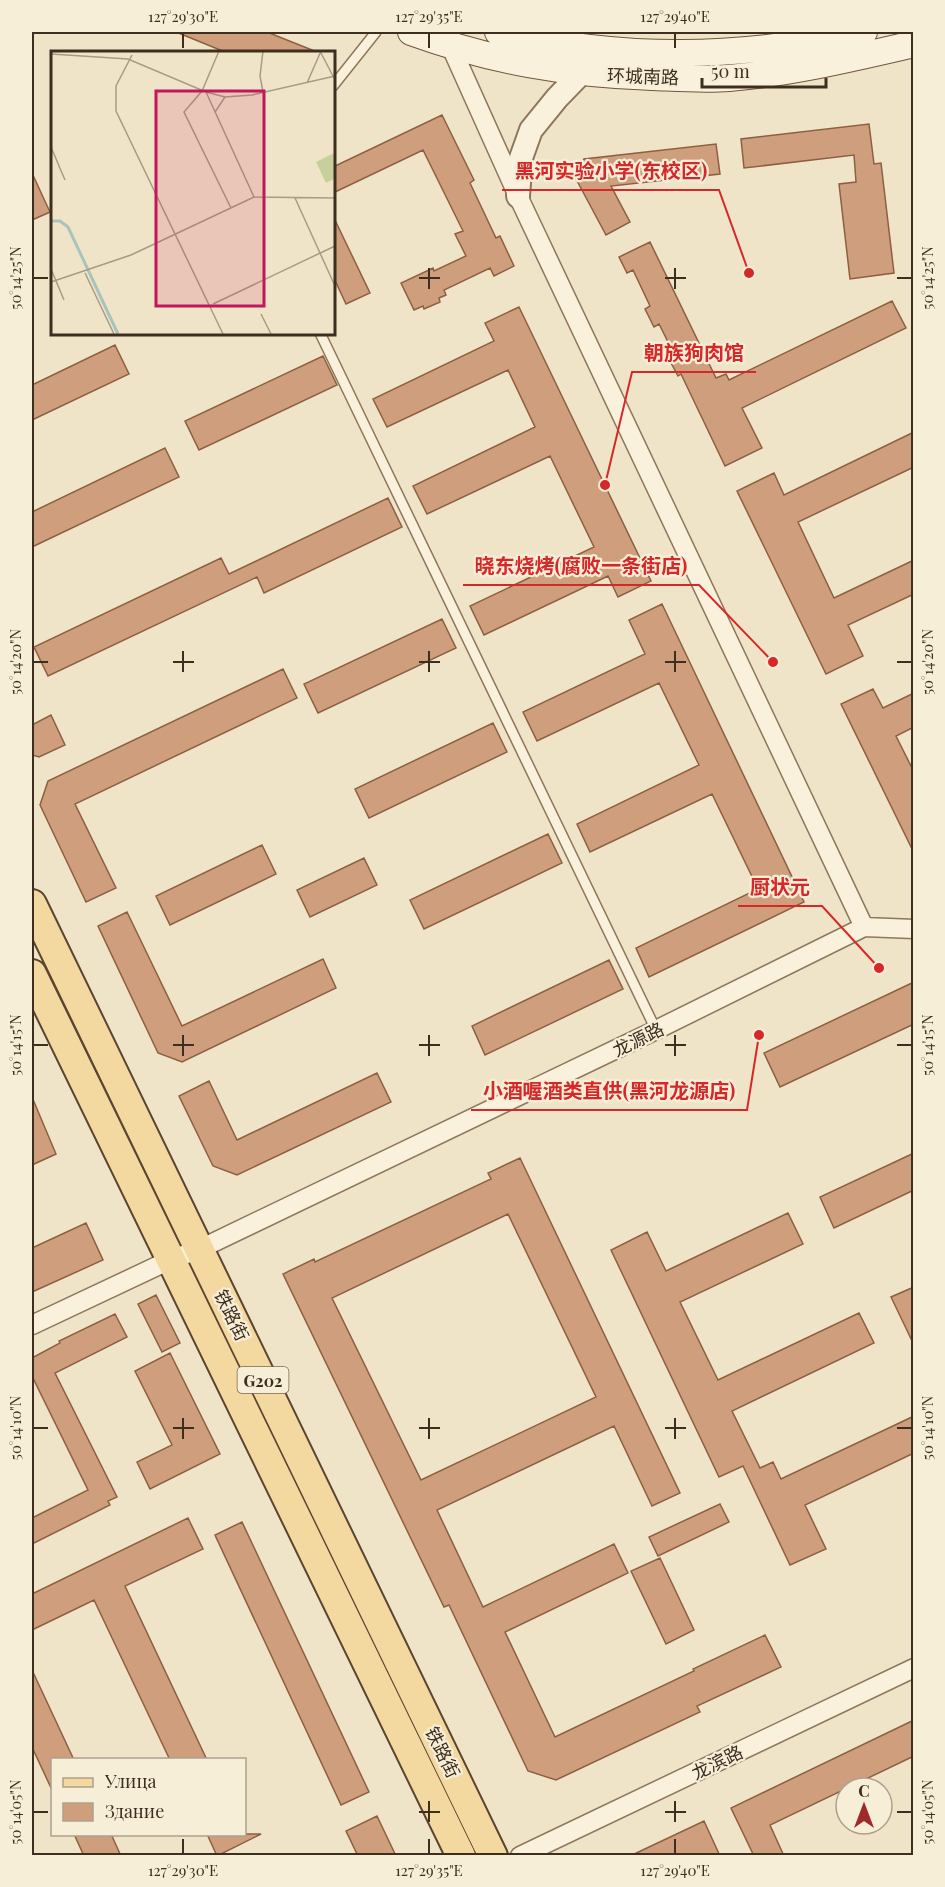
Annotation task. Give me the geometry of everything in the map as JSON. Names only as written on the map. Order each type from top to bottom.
[{"type":"main road","name":"环城南路","points":[[411,32],[447,39],[523,63],[581,73],[669,78],[728,78],[852,58],[914,44]]},
{"type":"main road","name":"环城南路","points":[[498,32],[603,50],[669,54],[728,52],[787,46],[864,32]]},
{"type":"main road","name":"铁路街","points":[[32,904],[494,1856]]},
{"type":"main road","name":"铁路街","points":[[32,974],[461,1856]]},
{"type":"street","points":[[447,39],[518,196],[864,927]]},
{"type":"street","points":[[518,196],[521,158],[531,130],[603,50]]},
{"type":"street","name":"龙源路","points":[[32,1324],[170,1260],[200,1249],[656,1030],[864,927],[914,929]]},
{"type":"street","name":"龙滨路","points":[[520,1856],[914,1668]]},
{"type":"lane","points":[[334,85],[376,32]]},
{"type":"lane","points":[[320,334],[656,1030]]},
{"type":"building","points":[[176,32],[267,32],[314,51],[223,51]]},
{"type":"building","points":[[442,115],[474,180],[470,183],[496,238],[500,236],[514,266],[494,276],[490,268],[444,290],[446,295],[439,298],[440,302],[424,309],[423,306],[414,310],[401,283],[466,256],[455,234],[463,231],[423,150],[334,193],[334,167]]},
{"type":"building","points":[[869,124],[874,164],[881,163],[894,273],[850,279],[839,184],[856,182],[854,155],[744,168],[741,139]]},
{"type":"building","points":[[716,144],[720,174],[611,186],[630,222],[606,235],[575,177],[584,159]]},
{"type":"building","points":[[32,173],[50,212],[32,220]]},
{"type":"building","points":[[334,218],[370,293],[346,304],[334,278]]},
{"type":"building","points":[[650,242],[716,378],[726,374],[729,380],[892,301],[906,328],[742,408],[762,448],[725,466],[681,374],[678,376],[669,359],[675,356],[659,324],[654,327],[645,309],[650,306],[633,270],[627,273],[619,257]]},
{"type":"building","points":[[519,307],[651,581],[618,597],[608,576],[484,635],[470,606],[594,547],[550,456],[427,514],[413,486],[535,427],[508,370],[387,427],[373,399],[494,341],[485,323]]},
{"type":"building","points":[[115,345],[129,374],[32,420],[32,385]]},
{"type":"building","points":[[323,356],[337,385],[199,450],[185,421]]},
{"type":"building","points":[[914,432],[914,467],[798,522],[834,598],[914,560],[914,594],[848,625],[863,656],[826,674],[737,491],[774,473],[784,495]]},
{"type":"building","points":[[165,448],[179,477],[32,547],[32,512]]},
{"type":"building","points":[[388,498],[402,527],[264,593],[257,577],[48,676],[34,647],[221,558],[229,574]]},
{"type":"building","points":[[662,604],[804,902],[649,977],[636,948],[758,889],[712,794],[590,852],[577,824],[699,765],[659,683],[537,741],[523,712],[645,654],[629,620]]},
{"type":"building","points":[[442,619],[456,648],[318,713],[304,684]]},
{"type":"building","points":[[283,669],[297,698],[75,804],[116,888],[86,902],[40,805],[48,781]]},
{"type":"building","points":[[873,689],[883,708],[914,693],[914,727],[896,736],[914,772],[914,853],[841,704]]},
{"type":"building","points":[[51,715],[65,745],[39,757],[32,755],[32,725]]},
{"type":"building","points":[[493,723],[507,752],[369,818],[355,789]]},
{"type":"building","points":[[548,834],[562,863],[424,929],[410,900]]},
{"type":"building","points":[[262,845],[276,874],[170,925],[156,896]]},
{"type":"building","points":[[364,858],[377,885],[310,917],[297,890]]},
{"type":"building","points":[[127,912],[182,1026],[323,959],[336,988],[182,1062],[158,1053],[98,926]]},
{"type":"building","points":[[609,960],[623,989],[485,1055],[472,1026]]},
{"type":"building","points":[[914,982],[914,1024],[780,1087],[764,1053]]},
{"type":"building","points":[[377,1073],[391,1102],[237,1175],[213,1166],[179,1096],[209,1081],[237,1140]]},
{"type":"building","points":[[32,1097],[56,1154],[32,1165]]},
{"type":"building","points":[[914,1153],[914,1190],[834,1228],[820,1197]]},
{"type":"building","points":[[520,1158],[680,1493],[652,1506],[614,1426],[437,1510],[483,1607],[614,1544],[628,1573],[505,1632],[555,1737],[765,1635],[781,1667],[697,1706],[700,1712],[556,1780],[528,1771],[449,1605],[444,1607],[283,1274],[314,1259],[315,1262],[491,1179],[488,1173]],"holes":[[[508,1214],[596,1397],[421,1480],[332,1298]]]},
{"type":"building","points":[[788,1213],[803,1244],[680,1302],[718,1380],[859,1313],[874,1343],[732,1411],[760,1468],[773,1462],[781,1479],[914,1416],[914,1453],[805,1505],[826,1549],[790,1565],[743,1466],[719,1477],[611,1250],[647,1232],[666,1271]]},
{"type":"building","points":[[86,1223],[103,1260],[32,1292],[32,1248]]},
{"type":"building","points":[[914,1287],[914,1345],[891,1297]]},
{"type":"building","points":[[156,1295],[180,1343],[162,1352],[138,1304]]},
{"type":"building","points":[[115,1314],[127,1337],[55,1373],[117,1497],[108,1501],[110,1505],[32,1544],[32,1518],[88,1490],[32,1376],[32,1358],[60,1343],[59,1341]]},
{"type":"building","points":[[170,1353],[220,1454],[150,1489],[137,1462],[172,1445],[135,1371]]},
{"type":"building","points":[[720,1504],[729,1522],[658,1556],[649,1537]]},
{"type":"building","points":[[188,1518],[203,1549],[125,1586],[206,1758],[169,1758],[94,1600],[32,1630],[32,1594]]},
{"type":"building","points":[[242,1522],[369,1792],[341,1805],[215,1535]]},
{"type":"building","points":[[660,1558],[694,1630],[666,1644],[631,1571]]},
{"type":"building","points":[[32,1670],[73,1758],[51,1758],[51,1788],[32,1747]]},
{"type":"building","points":[[914,1720],[914,1756],[872,1776],[834,1776],[834,1794],[770,1825],[784,1856],[754,1856],[731,1808]]},
{"type":"building","points":[[377,1816],[396,1856],[358,1856],[346,1831]]},
{"type":"building","points":[[704,1821],[720,1856],[630,1856]]},
{"type":"building","points":[[261,1834],[217,1856],[208,1836]]},
{"type":"building","points":[[75,1836],[112,1836],[121,1856],[84,1856]]},
{"type":"place","name":"黑河实验小学(东校区)","points":[[749,273]]},
{"type":"place","name":"朝族狗肉馆","points":[[605,485]]},
{"type":"place","name":"晓东烧烤(腐败一条街店)","points":[[773,662]]},
{"type":"place","name":"厨状元","points":[[879,968]]},
{"type":"place","name":"小酒喔酒类直供(黑河龙源店)","points":[[759,1035]]}]
